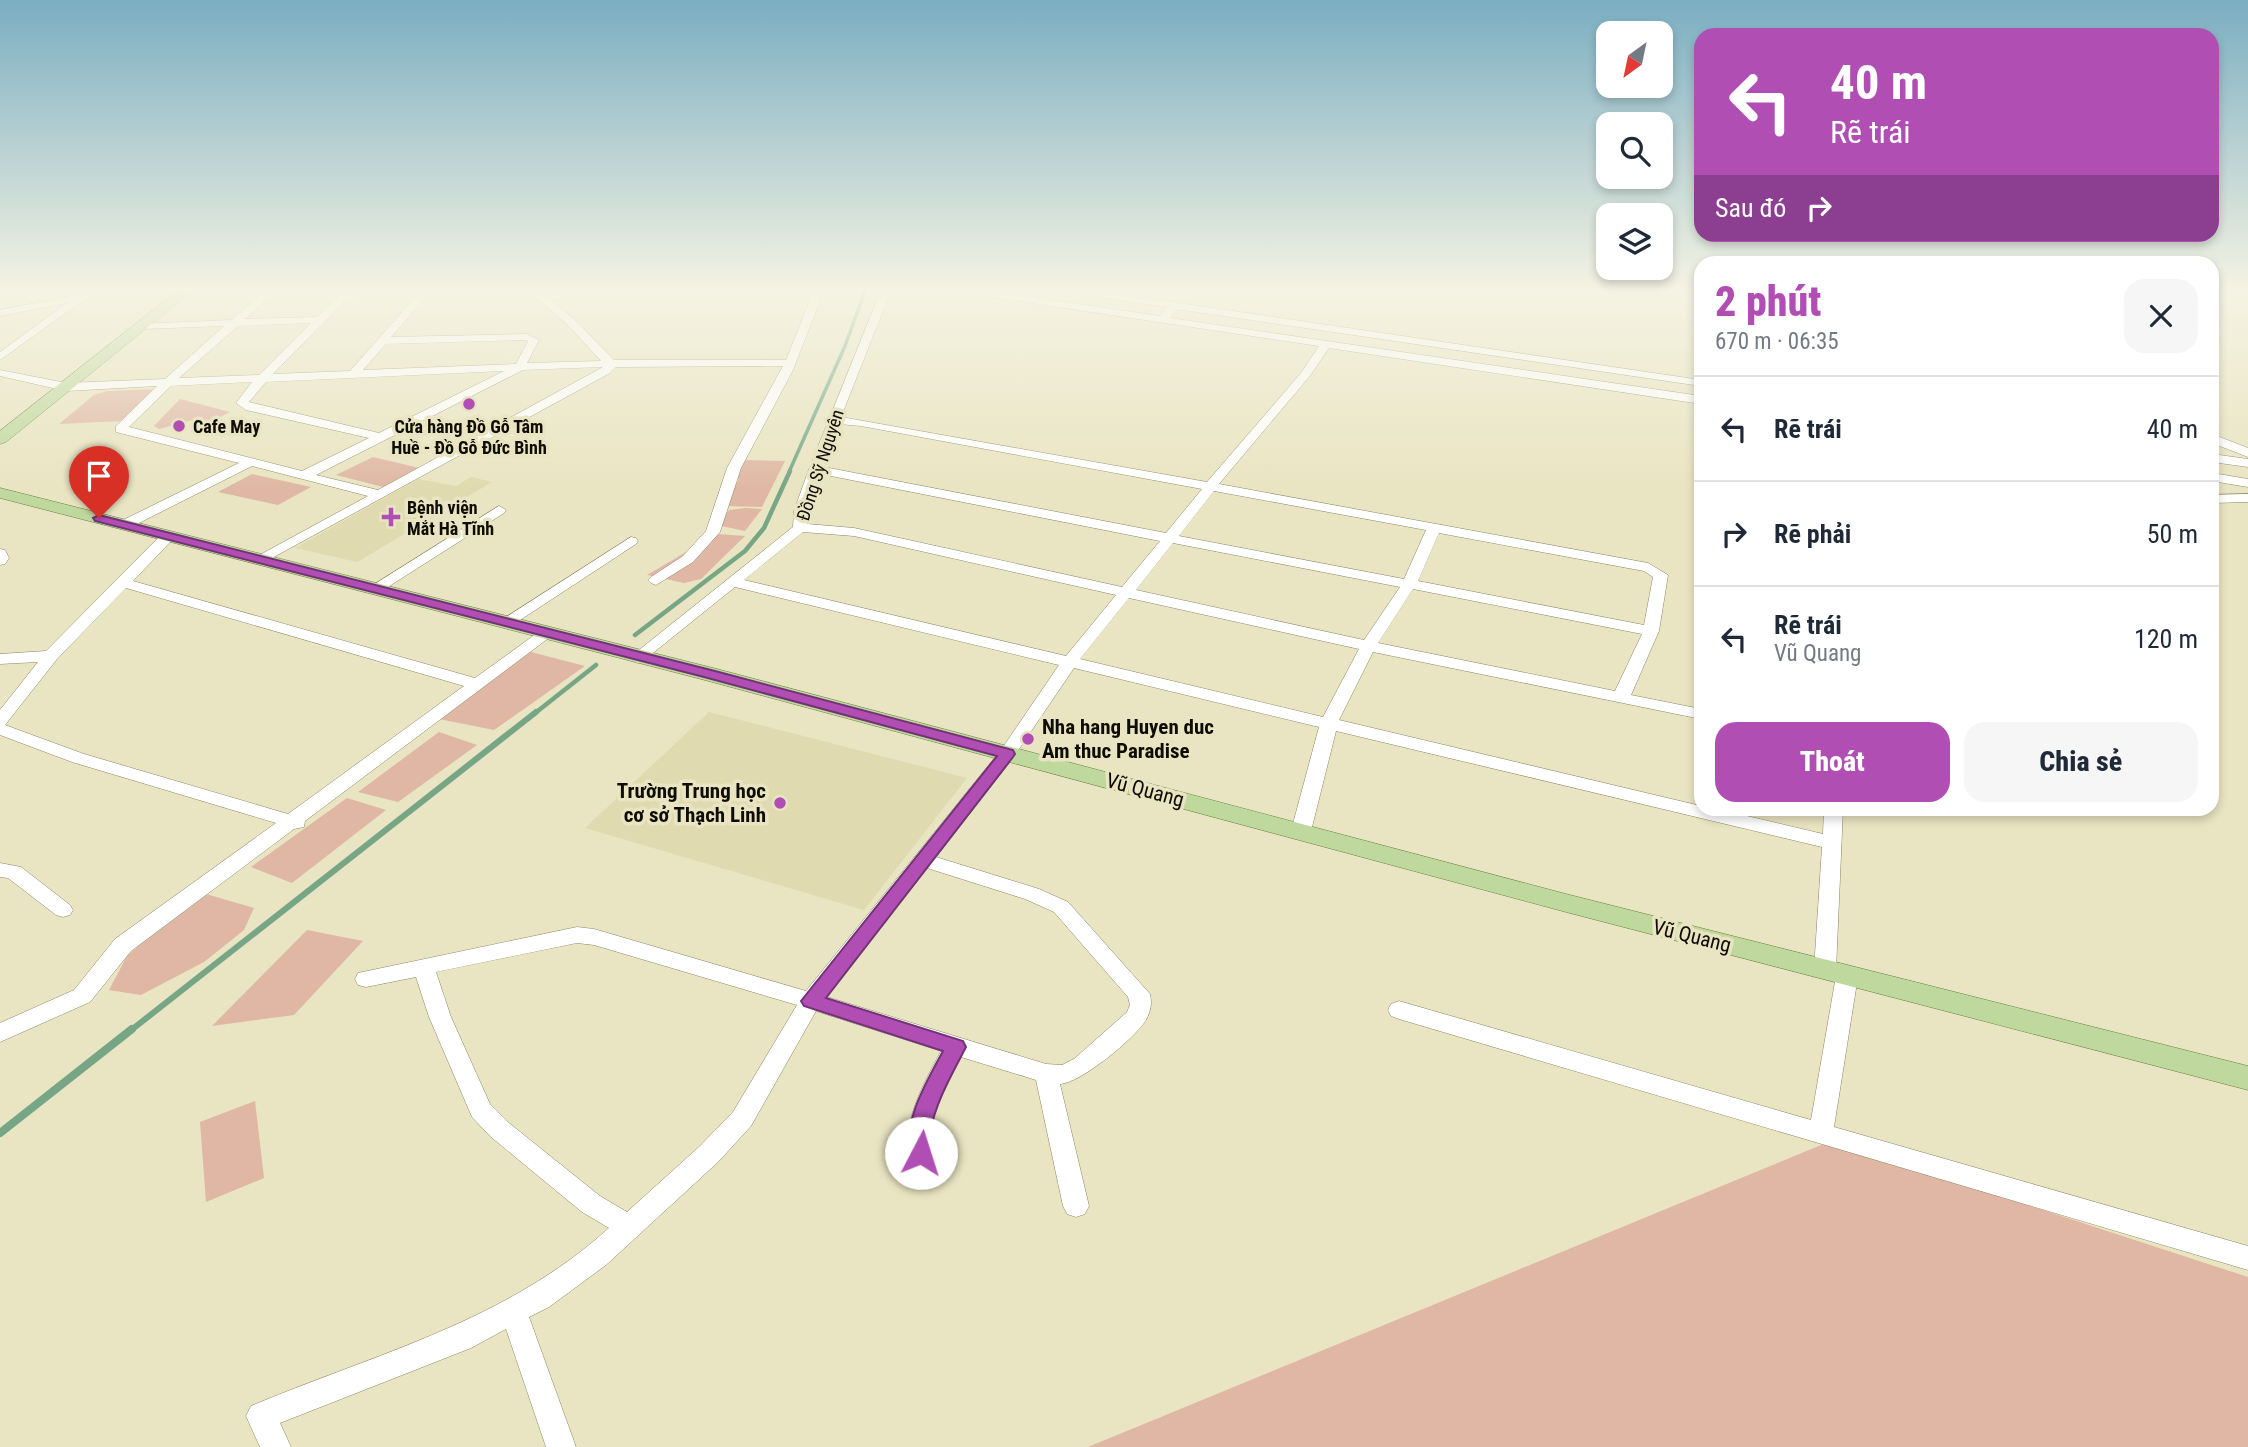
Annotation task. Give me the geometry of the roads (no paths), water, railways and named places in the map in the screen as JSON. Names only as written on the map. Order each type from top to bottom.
[{"type":"main road","points":[[4,435],[105,356]]},
{"type":"main road","name":"Vũ Quang","points":[[0,493],[637,658],[709,674],[1836,973],[2248,1078]]},
{"type":"street","points":[[198,356],[121,427],[122,432],[380,495]]},
{"type":"street","points":[[285,356],[243,398],[244,405],[380,437]]},
{"type":"street","points":[[354,374],[370,356]]},
{"type":"street","points":[[303,476],[519,368],[526,356]]},
{"type":"street","points":[[603,356],[612,365]]},
{"type":"street","points":[[656,580],[688,559],[713,532],[734,468],[792,356]]},
{"type":"street","name":"Đồng Sỹ Nguyên","points":[[637,658],[800,528],[801,510],[860,356]]},
{"type":"street","points":[[276,1447],[261,1416],[461,1338],[539,1298],[630,1227],[709,1154],[742,1119],[811,1001],[1007,754],[1069,663],[1319,356]]},
{"type":"street","points":[[1404,356],[1694,399]]},
{"type":"street","points":[[1496,356],[1694,382]]},
{"type":"street","points":[[0,373],[66,387],[519,368],[789,363]]},
{"type":"street","points":[[261,560],[606,372],[612,365]]},
{"type":"street","points":[[834,421],[860,422],[1652,569],[1661,575],[1651,631],[1621,698]]},
{"type":"street","points":[[2219,441],[2248,453]]},
{"type":"street","points":[[2219,459],[2248,463]]},
{"type":"street","points":[[124,525],[249,463]]},
{"type":"street","points":[[817,469],[1168,540],[1410,583],[1651,631]]},
{"type":"street","points":[[2219,478],[2248,483]]},
{"type":"street","points":[[2219,499],[2248,498]]},
{"type":"street","points":[[375,589],[499,510]]},
{"type":"street","points":[[1301,831],[1329,723],[1368,646],[1410,583],[1434,527]]},
{"type":"street","points":[[800,528],[854,532],[1368,646],[1694,713]]},
{"type":"street","points":[[0,721],[51,656],[168,536]]},
{"type":"street","points":[[505,623],[631,541]]},
{"type":"street","points":[[0,553],[0,561]]},
{"type":"street","points":[[121,582],[476,684]]},
{"type":"street","points":[[732,582],[1694,809]]},
{"type":"street","points":[[0,1032],[82,996],[123,945],[297,823],[476,684],[546,634]]},
{"type":"street","points":[[0,659],[51,656]]},
{"type":"street","points":[[0,729],[78,758],[297,823]]},
{"type":"street","points":[[1722,816],[1832,842]]},
{"type":"street","points":[[1821,1133],[1836,973],[1834,816]]},
{"type":"street","points":[[366,979],[577,935],[594,937],[1046,1074],[1064,1075],[1082,1066],[1136,1017],[1141,1005],[1139,994],[1060,907],[1032,894],[923,860]]},
{"type":"street","points":[[0,870],[14,872],[63,910]]},
{"type":"street","points":[[423,966],[440,1017],[481,1110],[500,1130],[591,1204],[630,1227]]},
{"type":"street","points":[[1399,1010],[2248,1258]]},
{"type":"street","points":[[924,1171],[918,1135],[934,1087],[955,1047]]},
{"type":"street","points":[[1046,1074],[1076,1206]]},
{"type":"street","points":[[513,1310],[561,1447]]},
{"type":"waterway","points":[[789,472],[841,356]]},
{"type":"waterway","points":[[635,635],[745,551],[764,528],[790,471]]},
{"type":"waterway","points":[[534,714],[596,665]]},
{"type":"waterway","points":[[130,1031],[536,712]]},
{"type":"waterway","points":[[0,1133],[132,1029]]},
{"type":"place","name":"Cửa hàng Đồ Gỗ Tâm Huề - Đồ Gỗ Đức Bình","points":[[469,404]]},
{"type":"place","name":"Cafe May","points":[[179,426]]},
{"type":"place","name":"Bệnh viện Mắt Hà Tĩnh","points":[[391,517]]},
{"type":"place","name":"Nha hang Huyen duc Am thuc Paradise","points":[[1028,739]]},
{"type":"place","name":"Trường Trung học cơ sở Thạch Linh","points":[[780,803]]}]
